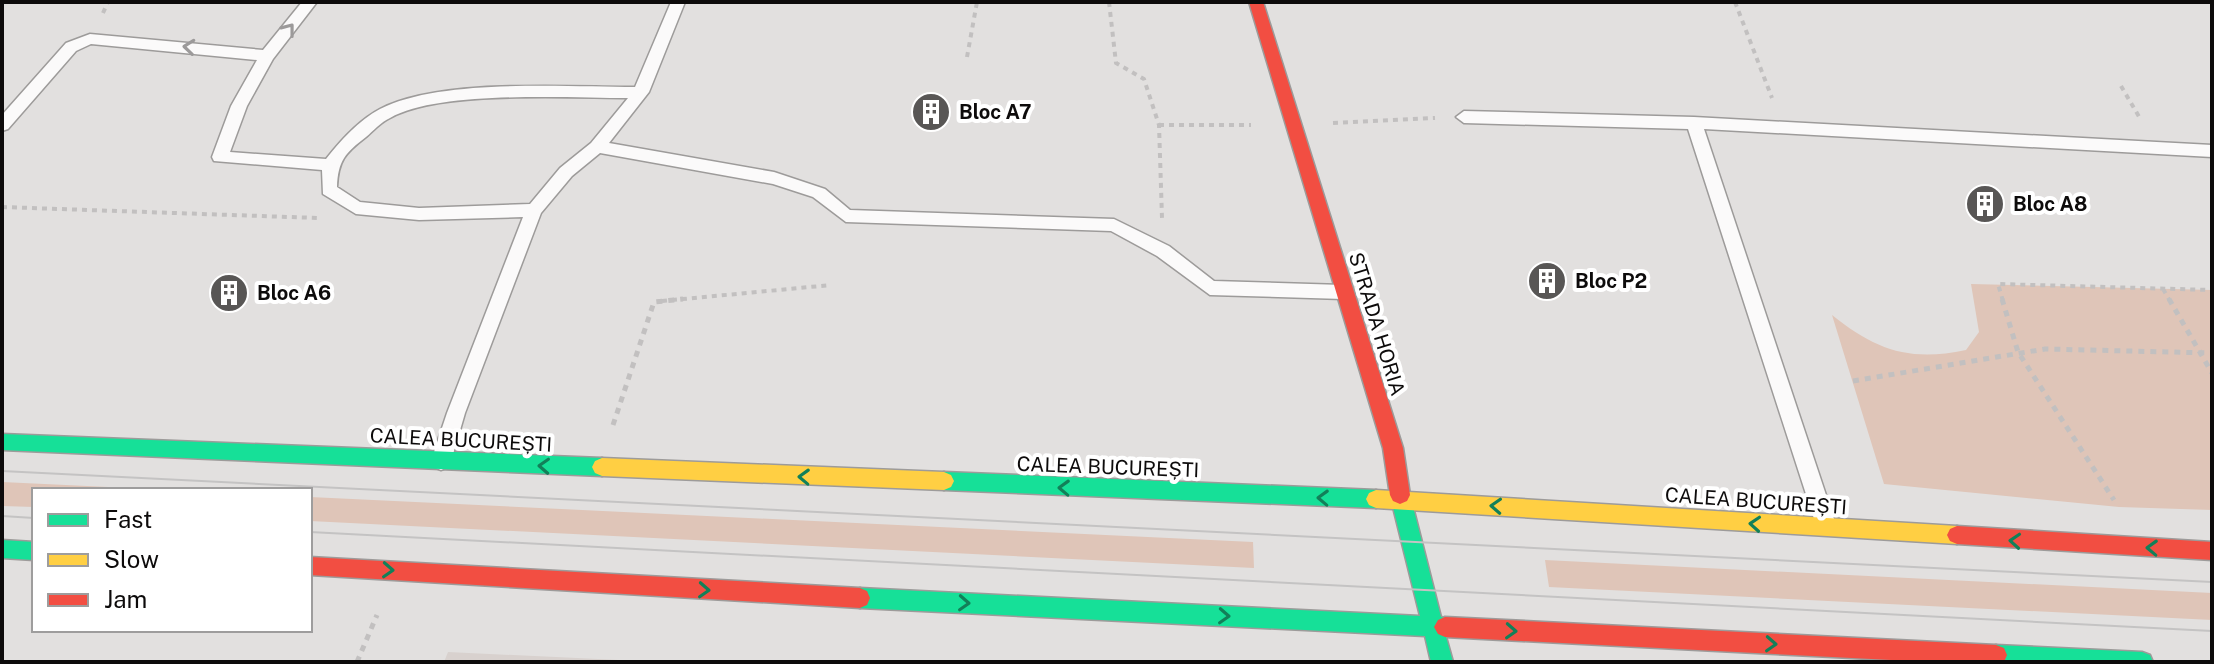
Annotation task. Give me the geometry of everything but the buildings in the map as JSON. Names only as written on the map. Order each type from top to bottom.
[{"type":"main road","name":"STRADA HORIA","points":[[1256,2],[1393,448],[1401,500],[1442,662]]},
{"type":"main road","name":"CALEA BUCUREȘTI","points":[[2,442],[1401,500],[2212,551]]},
{"type":"main road","points":[[2,549],[32,551]]},
{"type":"main road","points":[[312,566],[626,586],[2142,662]]},
{"type":"main road","points":[[1606,656],[1649,639]]},
{"type":"lane","points":[[310,2],[267,56],[239,106],[220,157],[330,165]]},
{"type":"lane","points":[[441,461],[456,413],[534,210],[566,172],[597,147],[641,92],[678,2]]},
{"type":"lane","points":[[2,125],[71,47],[90,39],[267,56]]},
{"type":"lane","points":[[534,210],[419,214],[356,208],[329,190],[330,165],[346,144],[385,113],[434,98],[473,94],[641,92]]},
{"type":"lane","points":[[1464,117],[1782,127],[2212,151]]},
{"type":"lane","points":[[1694,123],[1826,528]]},
{"type":"lane","points":[[597,147],[774,178],[819,193],[846,216],[1114,225],[1163,251],[1210,288],[1343,292]]},
{"type":"path","points":[[967,57],[977,2]]},
{"type":"path","points":[[1109,2],[1116,63],[1144,79],[1159,125],[1163,251]]},
{"type":"path","points":[[1735,2],[1782,127]]},
{"type":"path","points":[[1159,125],[1293,125],[1464,117]]},
{"type":"path","points":[[2,207],[320,218]]},
{"type":"path","points":[[2119,507],[2018,352],[1998,284],[2212,290]]},
{"type":"path","points":[[609,434],[654,302],[831,285]]},
{"type":"path","points":[[2163,289],[2212,373]]},
{"type":"path","points":[[1853,381],[2045,349],[2212,353]]},
{"type":"shaded area","points":[[1971,284],[2212,290],[2212,510],[2119,507],[1884,484],[1832,315],[1863,337],[1894,350],[1927,355],[1966,350],[1979,332]]},
{"type":"shaded area","points":[[2,482],[130,488],[32,488],[32,507],[2,506]]},
{"type":"shaded area","points":[[312,497],[1253,542],[1254,568],[312,521]]},
{"type":"shaded area","points":[[1545,560],[2212,593],[2212,620],[1549,587]]},
{"type":"shaded area","points":[[448,652],[662,662],[444,662]]},
{"type":"tram line","points":[[2,471],[2212,582]]},
{"type":"tram line","points":[[2,516],[32,518]]},
{"type":"tram line","points":[[312,532],[2212,631]]},
{"type":"traffic: fast","points":[[2,442],[602,467]]},
{"type":"traffic: fast","points":[[944,481],[1376,499]]},
{"type":"traffic: fast","points":[[1400,495],[1442,662]]},
{"type":"traffic: fast","points":[[2,549],[32,551]]},
{"type":"traffic: fast","points":[[860,598],[1445,627]]},
{"type":"traffic: fast","points":[[1996,655],[2142,662]]},
{"type":"traffic: slow","points":[[602,467],[944,481]]},
{"type":"traffic: slow","points":[[1376,499],[1957,535]]},
{"type":"traffic: jam","points":[[1256,2],[1393,448],[1400,495]]},
{"type":"traffic: jam","points":[[1957,535],[2212,551]]},
{"type":"traffic: jam","points":[[312,566],[860,598]]},
{"type":"traffic: jam","points":[[1445,627],[1996,655]]},
{"type":"place","name":"Bloc A7","points":[[931,112]]},
{"type":"place","name":"Bloc A8","points":[[1985,204]]},
{"type":"place","name":"Bloc P2","points":[[1547,281]]},
{"type":"place","name":"Bloc A6","points":[[229,293]]}]
